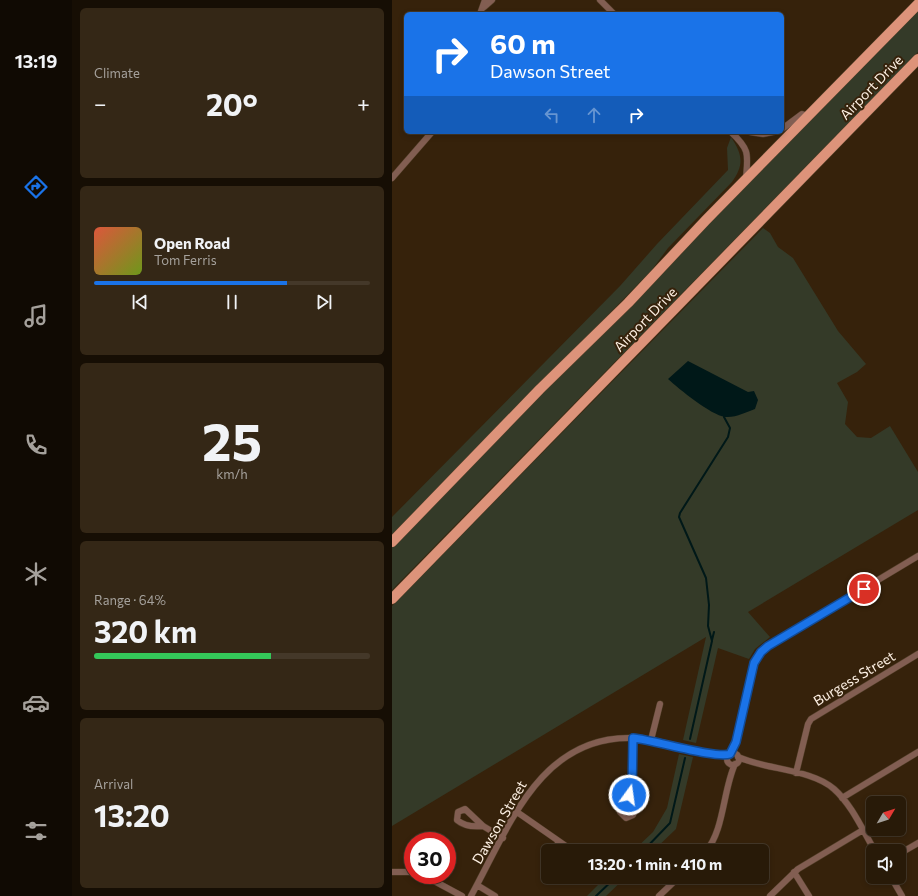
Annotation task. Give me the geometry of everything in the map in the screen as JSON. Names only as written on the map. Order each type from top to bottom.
[{"type":"main road","name":"Airport Drive","points":[[392,542],[540,389],[628,303],[918,4]]},
{"type":"main road","name":"Airport Drive","points":[[392,599],[918,58]]},
{"type":"street","points":[[484,3],[492,0]]},
{"type":"street","points":[[600,0],[612,12]]},
{"type":"street","points":[[784,128],[802,114],[808,116]]},
{"type":"street","points":[[392,178],[430,134]]},
{"type":"street","points":[[733,134],[747,150],[749,160],[746,180]]},
{"type":"street","points":[[711,844],[717,831],[754,663],[764,649],[918,556]]},
{"type":"street","name":"Burgess Street","points":[[796,773],[808,724],[811,719],[918,654]]},
{"type":"street","points":[[651,740],[660,704]]},
{"type":"street","name":"Dawson Street","points":[[471,896],[517,812],[539,779],[552,766],[569,754],[593,744],[618,738],[651,740],[812,777],[826,784],[842,798],[871,844]]},
{"type":"street","points":[[632,792],[633,738]]},
{"type":"street","points":[[842,798],[918,752]]},
{"type":"street","points":[[517,812],[561,844]]},
{"type":"street","points":[[482,826],[503,838]]},
{"type":"street","points":[[770,896],[794,872],[863,830]]},
{"type":"street","points":[[906,850],[918,843]]},
{"type":"street","points":[[392,872],[404,872]]},
{"type":"street","points":[[794,872],[808,896]]},
{"type":"street","points":[[440,884],[462,896]]},
{"type":"street","points":[[659,896],[672,884]]},
{"type":"street","points":[[895,884],[902,896]]},
{"type":"street","points":[[477,885],[495,896]]},
{"type":"green space","points":[[918,8],[918,52],[392,590],[392,546]]},
{"type":"green space","points":[[731,137],[740,155],[739,170],[732,182],[668,248],[651,271],[392,535],[392,517],[620,286],[657,244],[728,170],[727,148]]},
{"type":"green space","points":[[763,228],[770,233],[778,247],[793,258],[838,331],[866,364],[857,372],[837,383],[848,402],[845,424],[857,437],[871,438],[890,426],[918,472],[918,510],[748,612],[770,637],[755,649],[749,659],[718,648],[696,743],[683,740],[706,637],[392,826],[392,606]]},
{"type":"green space","points":[[679,754],[693,757],[676,829],[660,844],[640,844],[653,832],[667,808]]},
{"type":"green space","points":[[599,884],[619,884],[606,896],[587,896]]},
{"type":"water","points":[[688,361],[748,392],[754,391],[758,400],[755,409],[737,416],[725,417],[712,412],[695,401],[668,379]]},
{"type":"waterway","points":[[690,739],[712,641],[708,626],[709,605],[706,578],[679,517],[680,513],[728,437],[730,428],[724,417]]},
{"type":"waterway","points":[[712,640],[714,632]]},
{"type":"waterway","points":[[650,844],[670,823],[685,758]]},
{"type":"waterway","points":[[596,896],[609,884]]},
{"type":"route","points":[[629,795],[632,792],[633,780],[633,738],[651,740],[715,755],[729,755],[736,742],[754,663],[759,655],[768,646],[864,589]]}]
